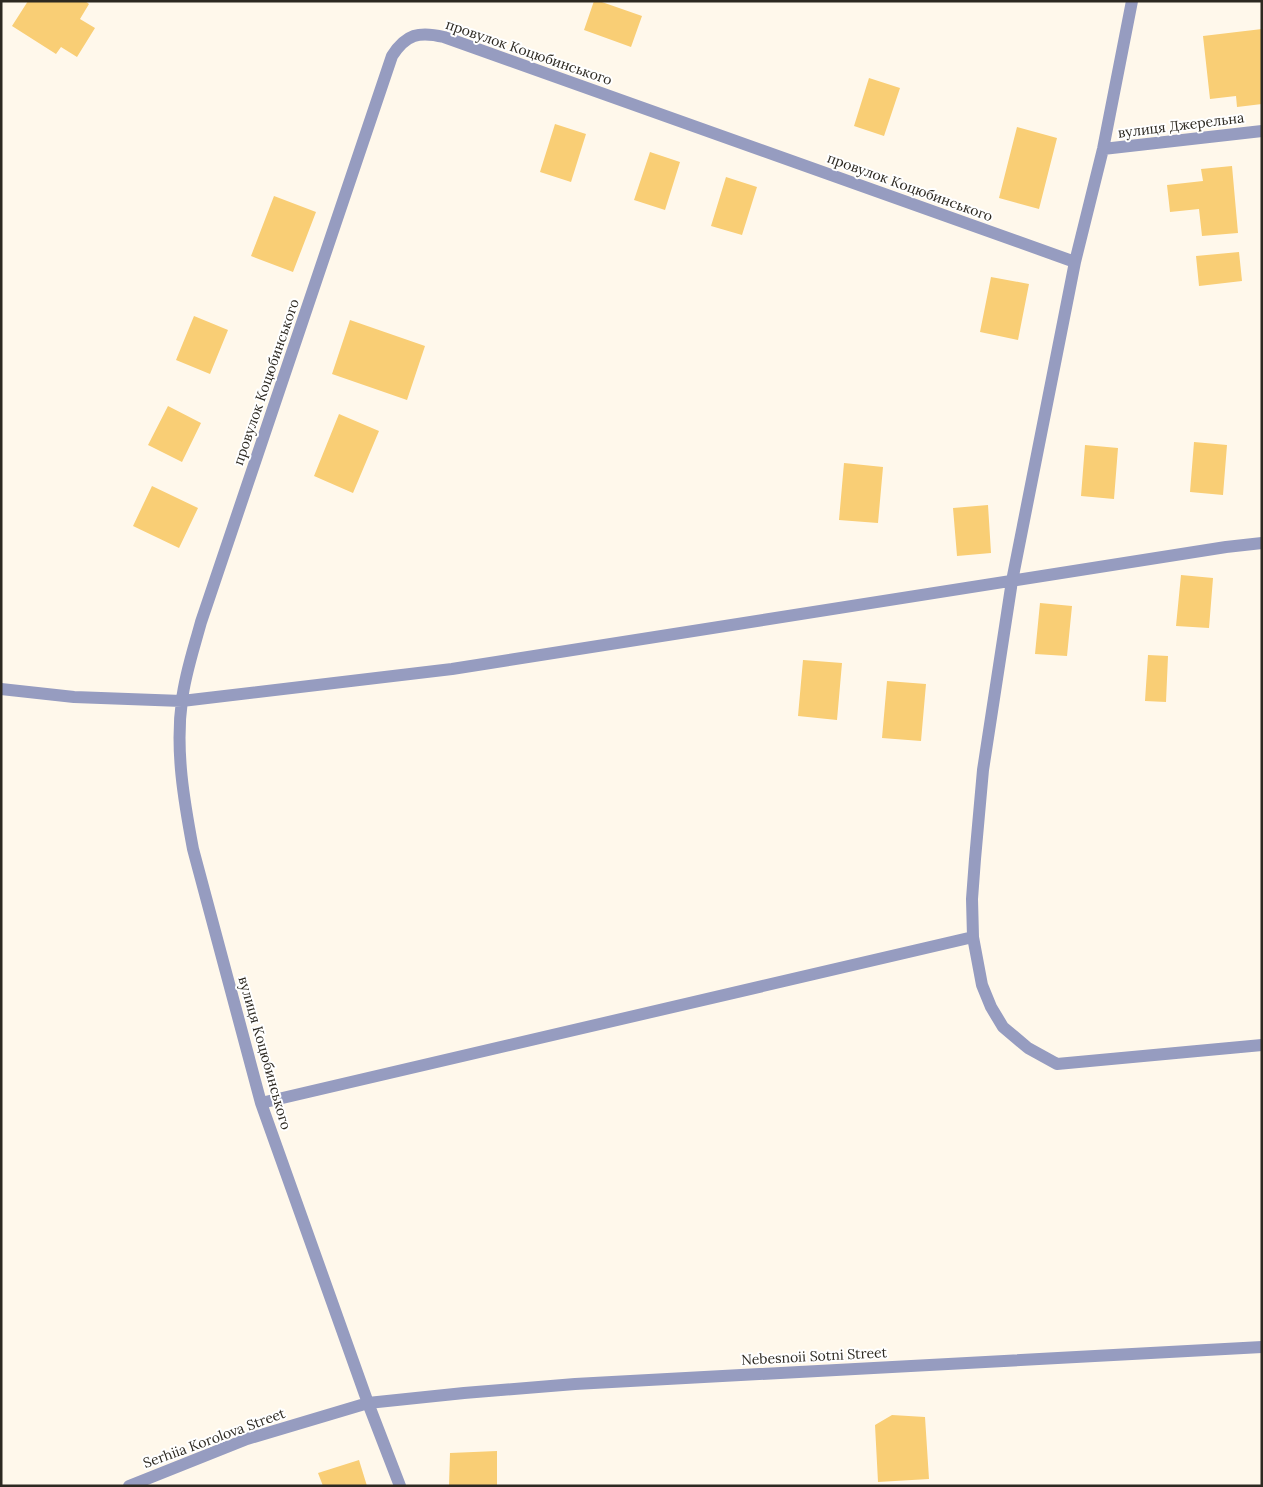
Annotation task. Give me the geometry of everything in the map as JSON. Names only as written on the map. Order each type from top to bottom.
[{"type":"street","points":[[1132,1],[1103,149],[1075,262],[1012,581],[983,770],[972,899],[973,937],[982,985],[991,1007],[1003,1027],[1028,1048],[1057,1064],[1262,1045]]},
{"type":"street","name":"провулок Коцюбинського","points":[[182,701],[201,622],[384,76],[392,56],[405,39],[423,34],[434,34],[455,40],[1075,262]]},
{"type":"street","name":"вулиця Джерельна","points":[[1103,149],[1262,131]]},
{"type":"street","points":[[1,689],[74,697],[182,701],[452,669],[1226,547],[1262,543]]},
{"type":"street","name":"вулиця Коцюбинського","points":[[182,701],[180,740],[186,814],[193,849],[261,1102],[368,1404],[400,1486]]},
{"type":"street","points":[[261,1102],[973,937]]},
{"type":"street","name":"Nebesnoii Sotni Street","points":[[368,1404],[464,1393],[575,1384],[1262,1347]]},
{"type":"street","name":"Serhiia Korolova Street","points":[[129,1486],[247,1439],[368,1404]]},
{"type":"building","points":[[28,1],[85,1],[89,4],[80,19],[95,28],[77,57],[61,47],[56,54],[12,26]]},
{"type":"building","points":[[594,1],[642,16],[631,47],[584,30]]},
{"type":"building","points":[[1262,29],[1262,104],[1237,107],[1236,96],[1210,99],[1203,36]]},
{"type":"building","points":[[869,78],[900,88],[884,136],[854,126]]},
{"type":"building","points":[[555,124],[586,134],[571,182],[540,172]]},
{"type":"building","points":[[1017,127],[1057,138],[1039,209],[999,198]]},
{"type":"building","points":[[650,152],[680,162],[665,210],[634,200]]},
{"type":"building","points":[[1232,166],[1238,233],[1202,236],[1199,209],[1170,212],[1167,185],[1203,181],[1201,169]]},
{"type":"building","points":[[726,177],[757,187],[742,235],[711,226]]},
{"type":"building","points":[[274,196],[316,212],[293,272],[251,256]]},
{"type":"building","points":[[1239,252],[1242,281],[1199,286],[1196,256]]},
{"type":"building","points":[[991,277],[1029,284],[1018,340],[980,332]]},
{"type":"building","points":[[194,316],[228,330],[210,374],[176,360]]},
{"type":"building","points":[[350,320],[425,346],[407,400],[332,374]]},
{"type":"building","points":[[168,406],[201,423],[182,462],[148,445]]},
{"type":"building","points":[[339,414],[379,431],[353,493],[314,476]]},
{"type":"building","points":[[1194,442],[1227,445],[1223,495],[1190,492]]},
{"type":"building","points":[[1085,445],[1118,448],[1114,499],[1081,496]]},
{"type":"building","points":[[844,463],[883,467],[878,523],[839,520]]},
{"type":"building","points":[[152,486],[198,508],[179,548],[133,526]]},
{"type":"building","points":[[988,505],[991,553],[957,556],[953,508]]},
{"type":"building","points":[[1181,575],[1213,578],[1209,628],[1176,626]]},
{"type":"building","points":[[1040,603],[1072,606],[1067,656],[1035,654]]},
{"type":"building","points":[[1148,655],[1168,656],[1166,702],[1145,701]]},
{"type":"building","points":[[803,660],[842,663],[837,720],[798,716]]},
{"type":"building","points":[[887,681],[926,684],[921,741],[882,738]]},
{"type":"building","points":[[892,1415],[925,1417],[929,1479],[878,1482],[875,1425]]},
{"type":"building","points":[[497,1451],[497,1486],[449,1486],[450,1453]]},
{"type":"building","points":[[359,1460],[367,1486],[323,1486],[318,1473]]}]
